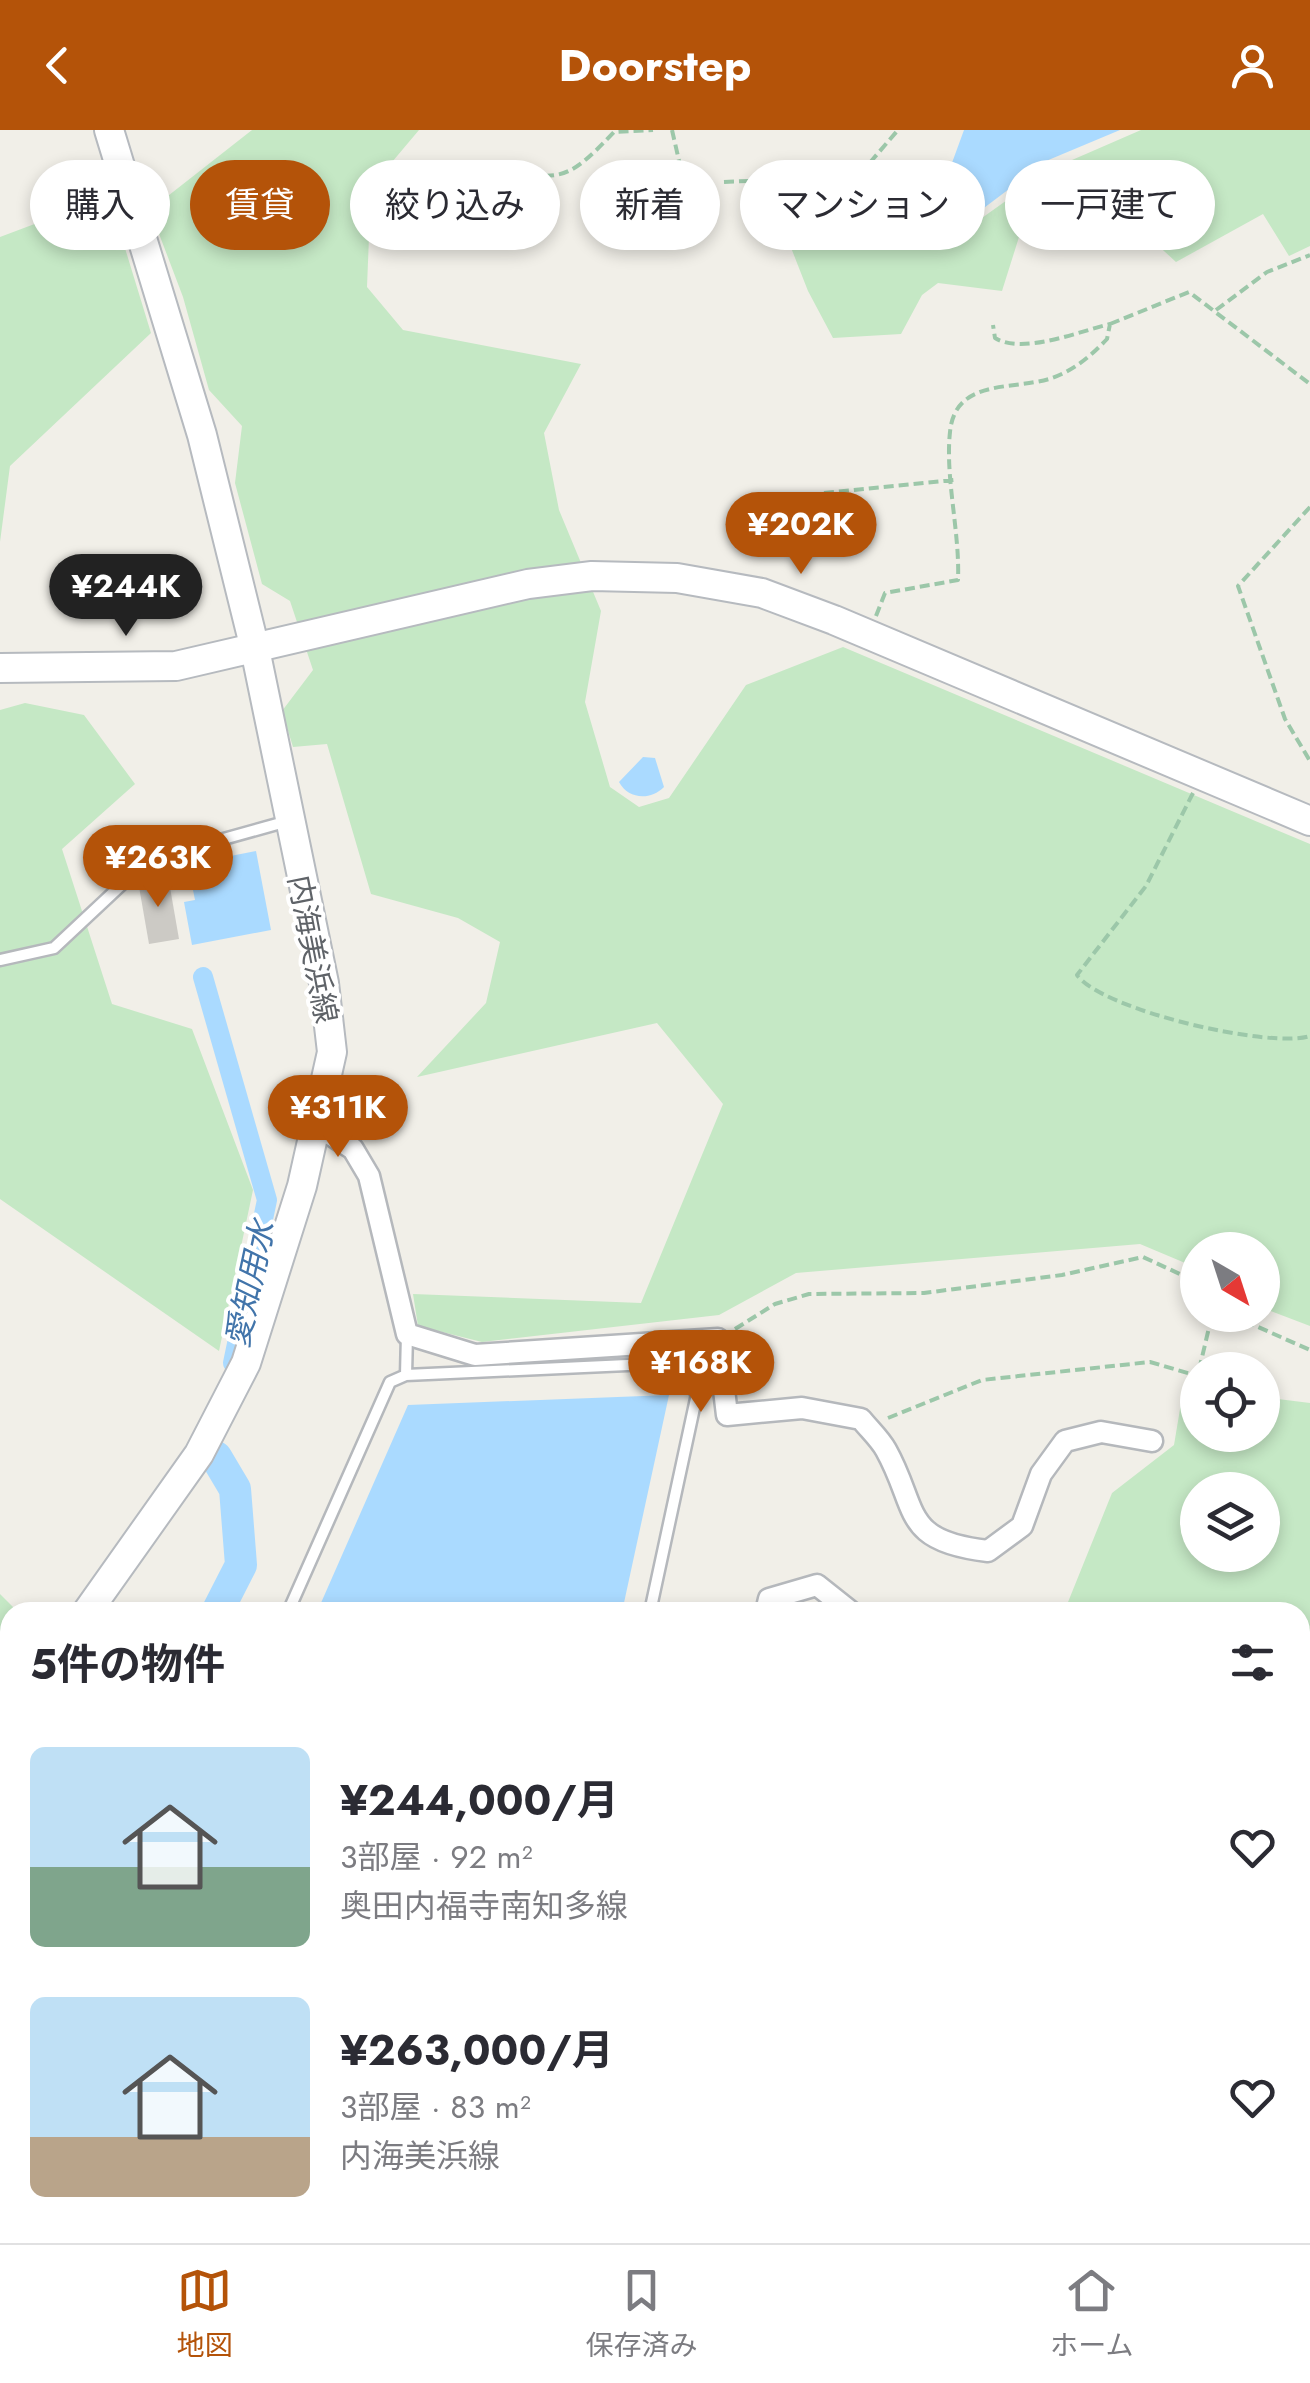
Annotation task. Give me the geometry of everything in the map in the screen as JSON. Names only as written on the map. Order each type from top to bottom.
[{"type":"main road","name":"内海美浜線","points":[[94,1602],[199,1454],[246,1363],[316,1125],[332,1052],[324,983],[256,649],[202,434],[109,130]]},
{"type":"main road","points":[[0,668],[176,666],[528,584],[592,576],[677,578],[762,594],[869,634],[1310,820]]},
{"type":"street","points":[[316,1125],[352,1149],[370,1176],[407,1334],[475,1355],[718,1339],[726,1415],[802,1408],[861,1419],[886,1449],[912,1518],[954,1547],[988,1552],[1022,1526],[1041,1474],[1064,1441],[1100,1432],[1152,1441]]},
{"type":"street","points":[[768,1602],[816,1586],[838,1602]]},
{"type":"lane","points":[[0,960],[54,948],[148,860],[288,821]]},
{"type":"lane","points":[[406,1374],[407,1334]]},
{"type":"lane","points":[[292,1602],[390,1382],[406,1374],[671,1364],[697,1394],[652,1602]]},
{"type":"path","points":[[560,176],[579,169],[614,132],[653,130]]},
{"type":"path","points":[[672,130],[679,160]]},
{"type":"path","points":[[724,182],[842,177],[867,166],[898,130]]},
{"type":"path","points":[[1216,310],[1268,272],[1310,255]]},
{"type":"path","points":[[993,325],[995,338],[1003,342],[1030,342],[1110,324],[1189,292],[1310,384]]},
{"type":"path","points":[[869,634],[885,593],[958,580],[949,436],[958,406],[978,391],[1052,378],[1070,369],[1107,340],[1110,324]]},
{"type":"path","points":[[824,493],[954,480]]},
{"type":"path","points":[[1310,507],[1238,586],[1285,719],[1310,760]]},
{"type":"path","points":[[1204,776],[1185,805],[1146,886],[1077,975],[1083,984],[1122,1005],[1268,1038],[1310,1036]]},
{"type":"path","points":[[718,1339],[775,1304],[809,1294],[924,1293],[1062,1276],[1143,1256],[1180,1274]]},
{"type":"path","points":[[1269,1332],[1310,1350]]},
{"type":"path","points":[[861,1419],[887,1418],[982,1380],[1150,1362],[1180,1369]]},
{"type":"green space","points":[[252,130],[419,130],[394,160],[350,160],[350,250],[368,250],[367,287],[403,330],[581,364],[544,433],[559,510],[601,611],[585,702],[610,787],[639,807],[669,798],[746,685],[843,647],[1310,844],[1310,1326],[1280,1315],[1280,1232],[1180,1232],[1180,1261],[1140,1244],[796,1273],[719,1315],[482,1342],[418,1326],[413,1294],[641,1303],[723,1104],[657,1023],[417,1077],[486,1003],[500,942],[458,918],[371,894],[327,744],[293,747],[282,711],[313,670],[290,601],[262,584],[235,483],[242,426],[209,390],[165,250],[170,250],[170,194],[190,179],[190,250],[330,250],[330,160],[214,160]]},
{"type":"green space","points":[[1141,130],[1310,130],[1310,246],[1289,256],[1263,214],[1215,240],[1215,160],[1072,160]]},
{"type":"green space","points":[[1005,201],[1005,250],[1015,250],[1002,291],[938,283],[922,295],[901,334],[833,338],[792,250],[985,250],[985,216]]},
{"type":"green space","points":[[30,226],[30,250],[126,250],[151,333],[10,466],[0,542],[0,237]]},
{"type":"green space","points":[[1163,250],[1198,250],[1176,262]]},
{"type":"green space","points":[[25,703],[84,715],[135,784],[62,849],[112,1004],[192,1029],[253,1190],[219,1351],[0,1199],[0,710]]},
{"type":"green space","points":[[1280,1399],[1310,1403],[1310,1602],[1068,1602],[1112,1493],[1174,1445],[1180,1409],[1180,1452],[1280,1452]]},
{"type":"water","points":[[964,130],[1120,130],[1048,160],[1005,160],[1005,192],[985,207],[985,160],[953,160]]},
{"type":"water","points":[[643,757],[655,758],[664,787],[652,795],[640,796],[628,792],[619,782]]},
{"type":"water","points":[[256,851],[271,930],[192,945],[184,902],[195,900],[192,885],[208,881],[205,861]]},
{"type":"water","points":[[669,1395],[624,1602],[321,1602],[408,1405]]},
{"type":"building","points":[[168,876],[179,939],[149,944],[138,881]]},
{"type":"waterway","name":"愛知用水","points":[[203,977],[267,1200],[233,1363]]},
{"type":"waterway","points":[[216,1457],[235,1489],[241,1565],[222,1602]]}]
